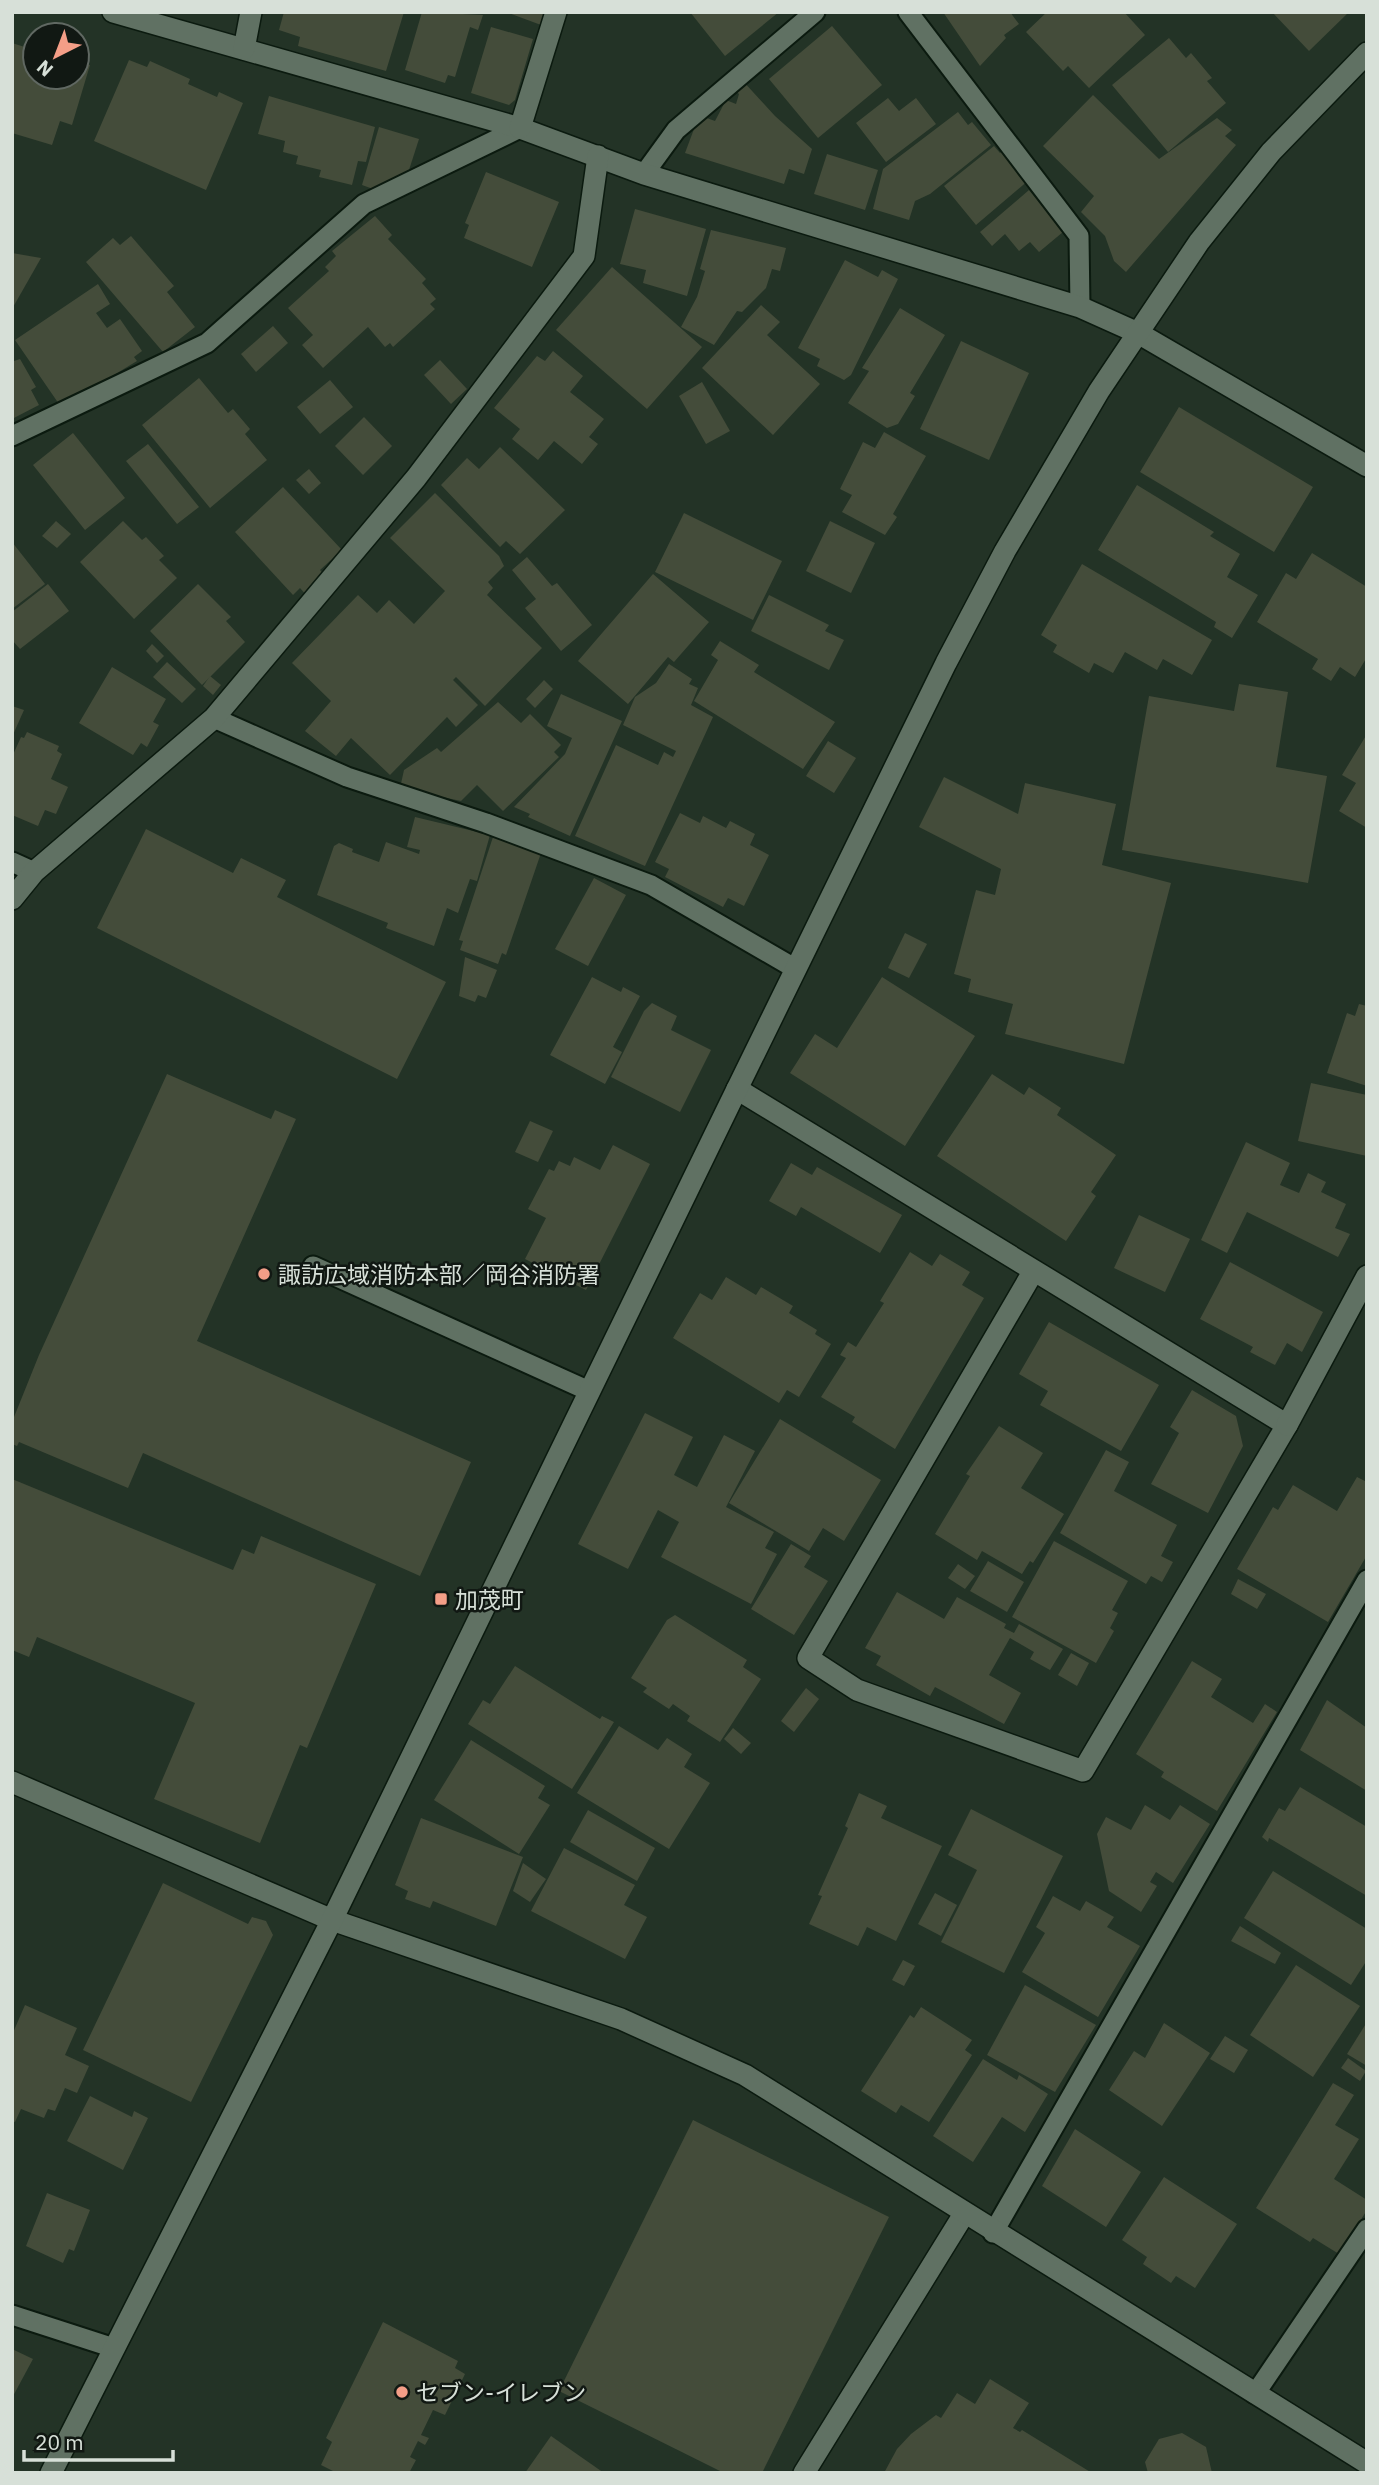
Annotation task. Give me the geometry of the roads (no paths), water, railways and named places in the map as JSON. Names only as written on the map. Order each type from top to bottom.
[{"type":"street","points":[[113,12],[520,128],[643,174],[1080,307],[1138,333],[1367,466]]},
{"type":"street","points":[[244,49],[251,12]]},
{"type":"street","points":[[520,128],[556,12]]},
{"type":"street","points":[[51,2473],[332,1920],[946,663],[1005,551],[1100,391],[1199,242],[1271,152],[1367,53]]},
{"type":"street","points":[[12,900],[34,872],[214,718],[416,478],[584,256],[598,156]]},
{"type":"street","points":[[737,1089],[1033,1272],[1287,1424]]},
{"type":"street","points":[[1033,1272],[808,1658],[857,1689],[1083,1771],[1287,1424],[1367,1276]]},
{"type":"street","points":[[12,1782],[332,1920],[621,2019],[745,2075],[993,2233],[1367,2463]]},
{"type":"street","points":[[804,2473],[964,2214]]},
{"type":"lane","points":[[643,174],[676,130],[815,12]]},
{"type":"lane","points":[[908,12],[1079,236],[1080,307]]},
{"type":"lane","points":[[12,436],[207,343],[364,204],[520,128]]},
{"type":"lane","points":[[214,718],[347,777],[486,823],[651,885],[796,969]]},
{"type":"lane","points":[[12,862],[34,872]]},
{"type":"lane","points":[[313,1266],[589,1391]]},
{"type":"lane","points":[[993,2233],[1367,1580]]},
{"type":"lane","points":[[1255,2393],[1367,2229]]},
{"type":"lane","points":[[12,2315],[114,2348]]},
{"type":"place","name":"諏訪広域消防本部／岡谷消防署","points":[[264,1274]]},
{"type":"place","name":"加茂町","points":[[441,1599]]},
{"type":"place","name":"セブン-イレブン","points":[[402,2392]]}]
